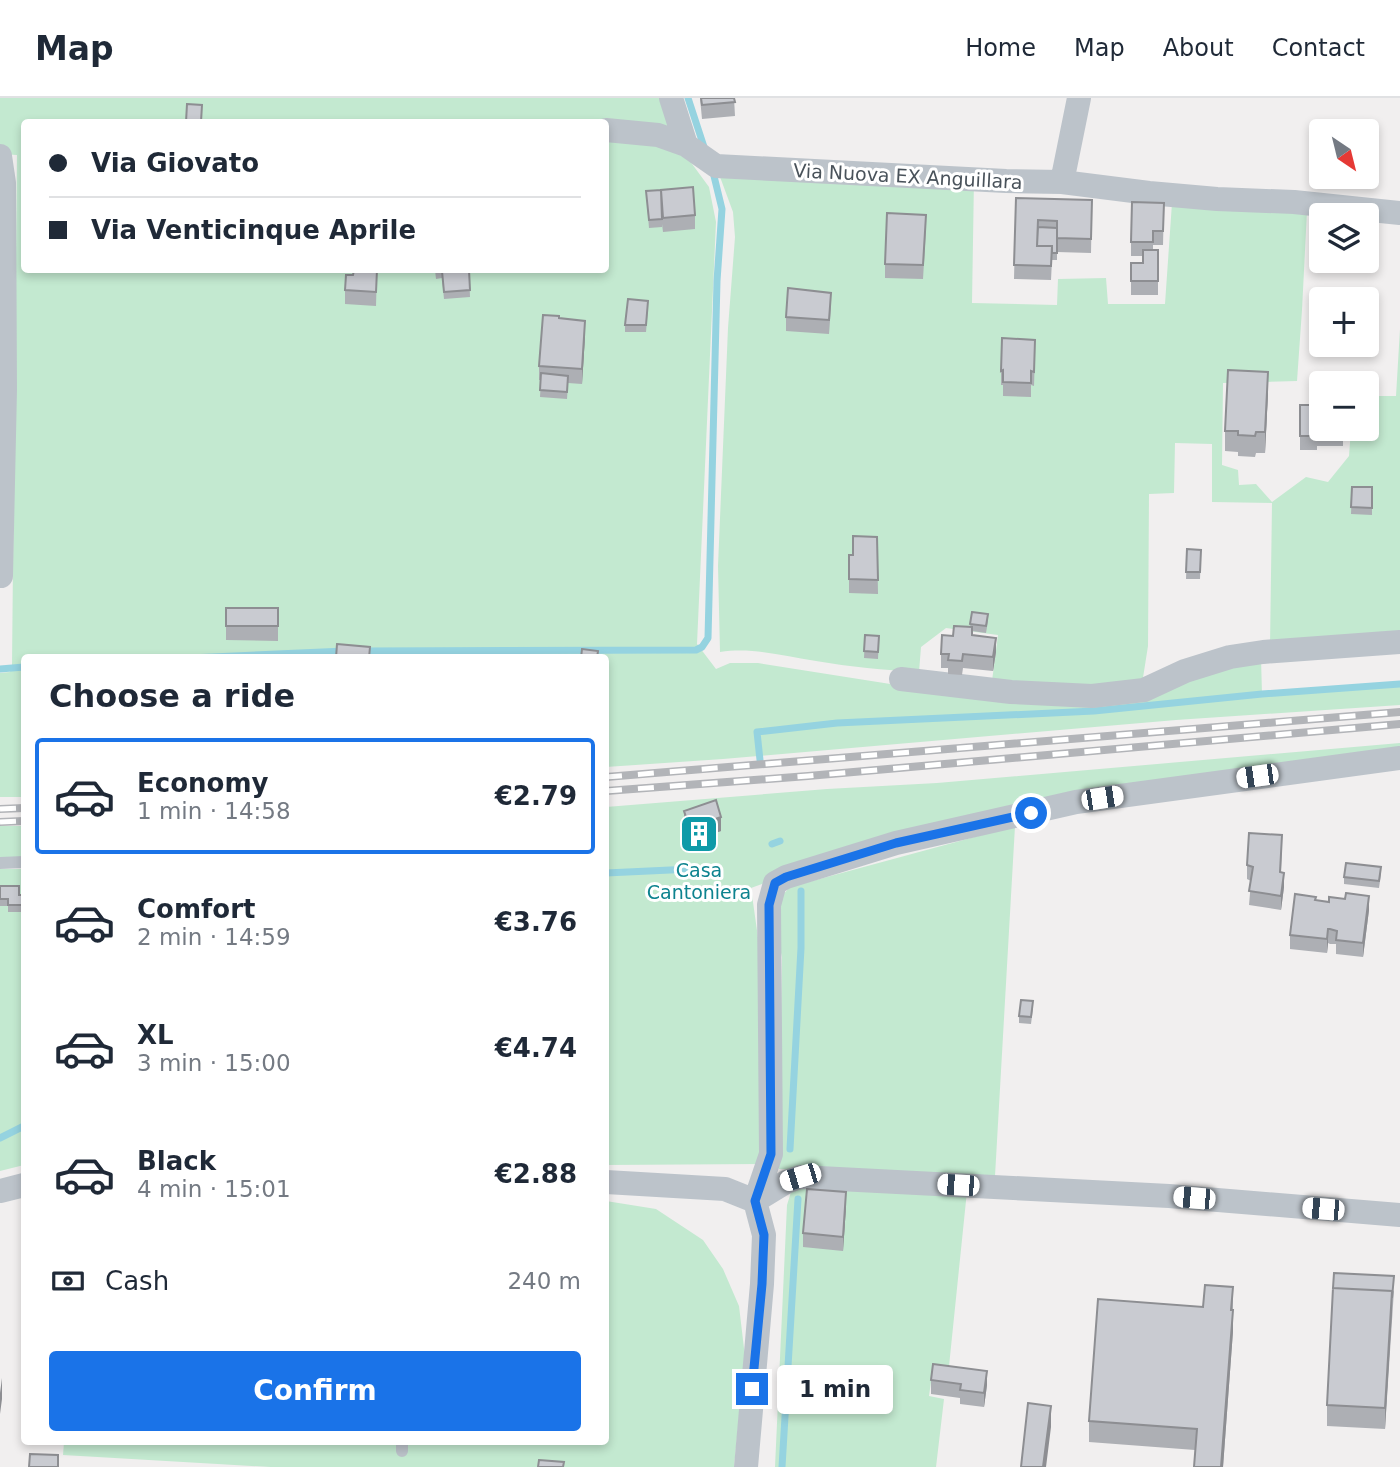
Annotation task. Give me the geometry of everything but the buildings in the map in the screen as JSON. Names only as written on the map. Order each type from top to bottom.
[{"type":"street","points":[[1062,182],[1079,98]]},
{"type":"street","points":[[671,102],[686,145]]},
{"type":"street","name":"Via Nuova EX Anguillara","points":[[609,130],[658,135],[686,145],[716,166],[1062,182],[1149,193],[1400,212]]},
{"type":"street","points":[[0,156],[4,183],[0,577]]},
{"type":"street","points":[[901,679],[1011,692],[1092,696],[1144,690],[1185,671],[1230,657],[1400,642]]},
{"type":"street","points":[[746,1467],[764,1235],[755,1201],[771,1154],[769,905],[775,883],[786,877],[896,843],[1076,802],[1400,758]]},
{"type":"street","points":[[755,1201],[786,1182],[800,1177],[1169,1196],[1400,1216]]},
{"type":"street","points":[[609,1182],[725,1189],[755,1201]]},
{"type":"street","points":[[0,1191],[21,1186]]},
{"type":"lane","points":[[0,863],[21,862]]},
{"type":"green space","points":[[0,98],[665,98],[687,157],[709,187],[716,222],[697,644],[716,669],[730,663],[758,663],[903,686],[1093,703],[1261,658],[1262,694],[1400,684],[1400,705],[1176,720],[609,767],[609,654],[21,654],[21,797],[0,797],[0,673],[10,672],[12,666],[17,155],[0,154]]},
{"type":"green space","points":[[716,166],[974,179],[972,303],[1057,305],[1058,279],[1106,278],[1108,304],[1165,304],[1172,203],[1307,211],[1297,381],[1223,383],[1222,465],[1238,470],[1239,485],[1256,484],[1272,502],[1306,477],[1328,482],[1349,456],[1350,441],[1379,441],[1379,396],[1396,396],[1400,329],[1400,635],[1270,647],[1272,503],[1212,502],[1212,444],[1175,443],[1174,493],[1149,494],[1148,646],[1142,684],[1104,689],[992,681],[998,635],[946,628],[921,647],[919,672],[842,665],[756,651],[720,652],[718,566],[728,328],[735,237],[733,212]]},
{"type":"green space","points":[[1400,743],[1400,752],[858,848],[751,888],[762,966],[761,1164],[609,1165],[609,807],[937,783]]},
{"type":"green space","points":[[0,826],[21,826],[21,857],[0,857]]},
{"type":"green space","points":[[1015,826],[995,1176],[779,1169],[782,957],[775,928],[777,901],[790,887]]},
{"type":"green space","points":[[0,869],[21,869],[21,1166],[0,1171]]},
{"type":"green space","points":[[802,1183],[967,1191],[948,1376],[932,1375],[929,1396],[944,1399],[936,1467],[775,1467],[787,1205],[791,1192]]},
{"type":"green space","points":[[609,1201],[656,1209],[703,1240],[723,1269],[739,1306],[745,1357],[734,1467],[271,1467],[63,1455],[64,1445],[609,1445]]},
{"type":"waterway","points":[[688,98],[705,150]]},
{"type":"waterway","points":[[361,651],[696,650],[702,647],[708,638],[717,281],[722,209],[713,172]]},
{"type":"waterway","points":[[279,654],[345,651]]},
{"type":"waterway","points":[[0,669],[21,667]]},
{"type":"waterway","points":[[760,760],[757,732],[837,723],[1094,711],[1262,694],[1400,684]]},
{"type":"waterway","points":[[772,844],[780,841]]},
{"type":"waterway","points":[[609,873],[713,868]]},
{"type":"waterway","points":[[790,1149],[801,948],[801,891]]},
{"type":"waterway","points":[[0,1138],[21,1128]]},
{"type":"waterway","points":[[782,1467],[798,1199]]},
{"type":"railway","points":[[609,777],[1400,712]]},
{"type":"railway","points":[[609,791],[1400,724]]},
{"type":"railway","points":[[0,809],[21,808]]},
{"type":"railway","points":[[0,822],[21,821]]},
{"type":"place","name":"Casa Cantoniera","points":[[699,834]]},
{"type":"route","points":[[752,1389],[764,1235],[755,1201],[771,1154],[769,905],[775,883],[786,877],[896,843],[1031,813]]}]
